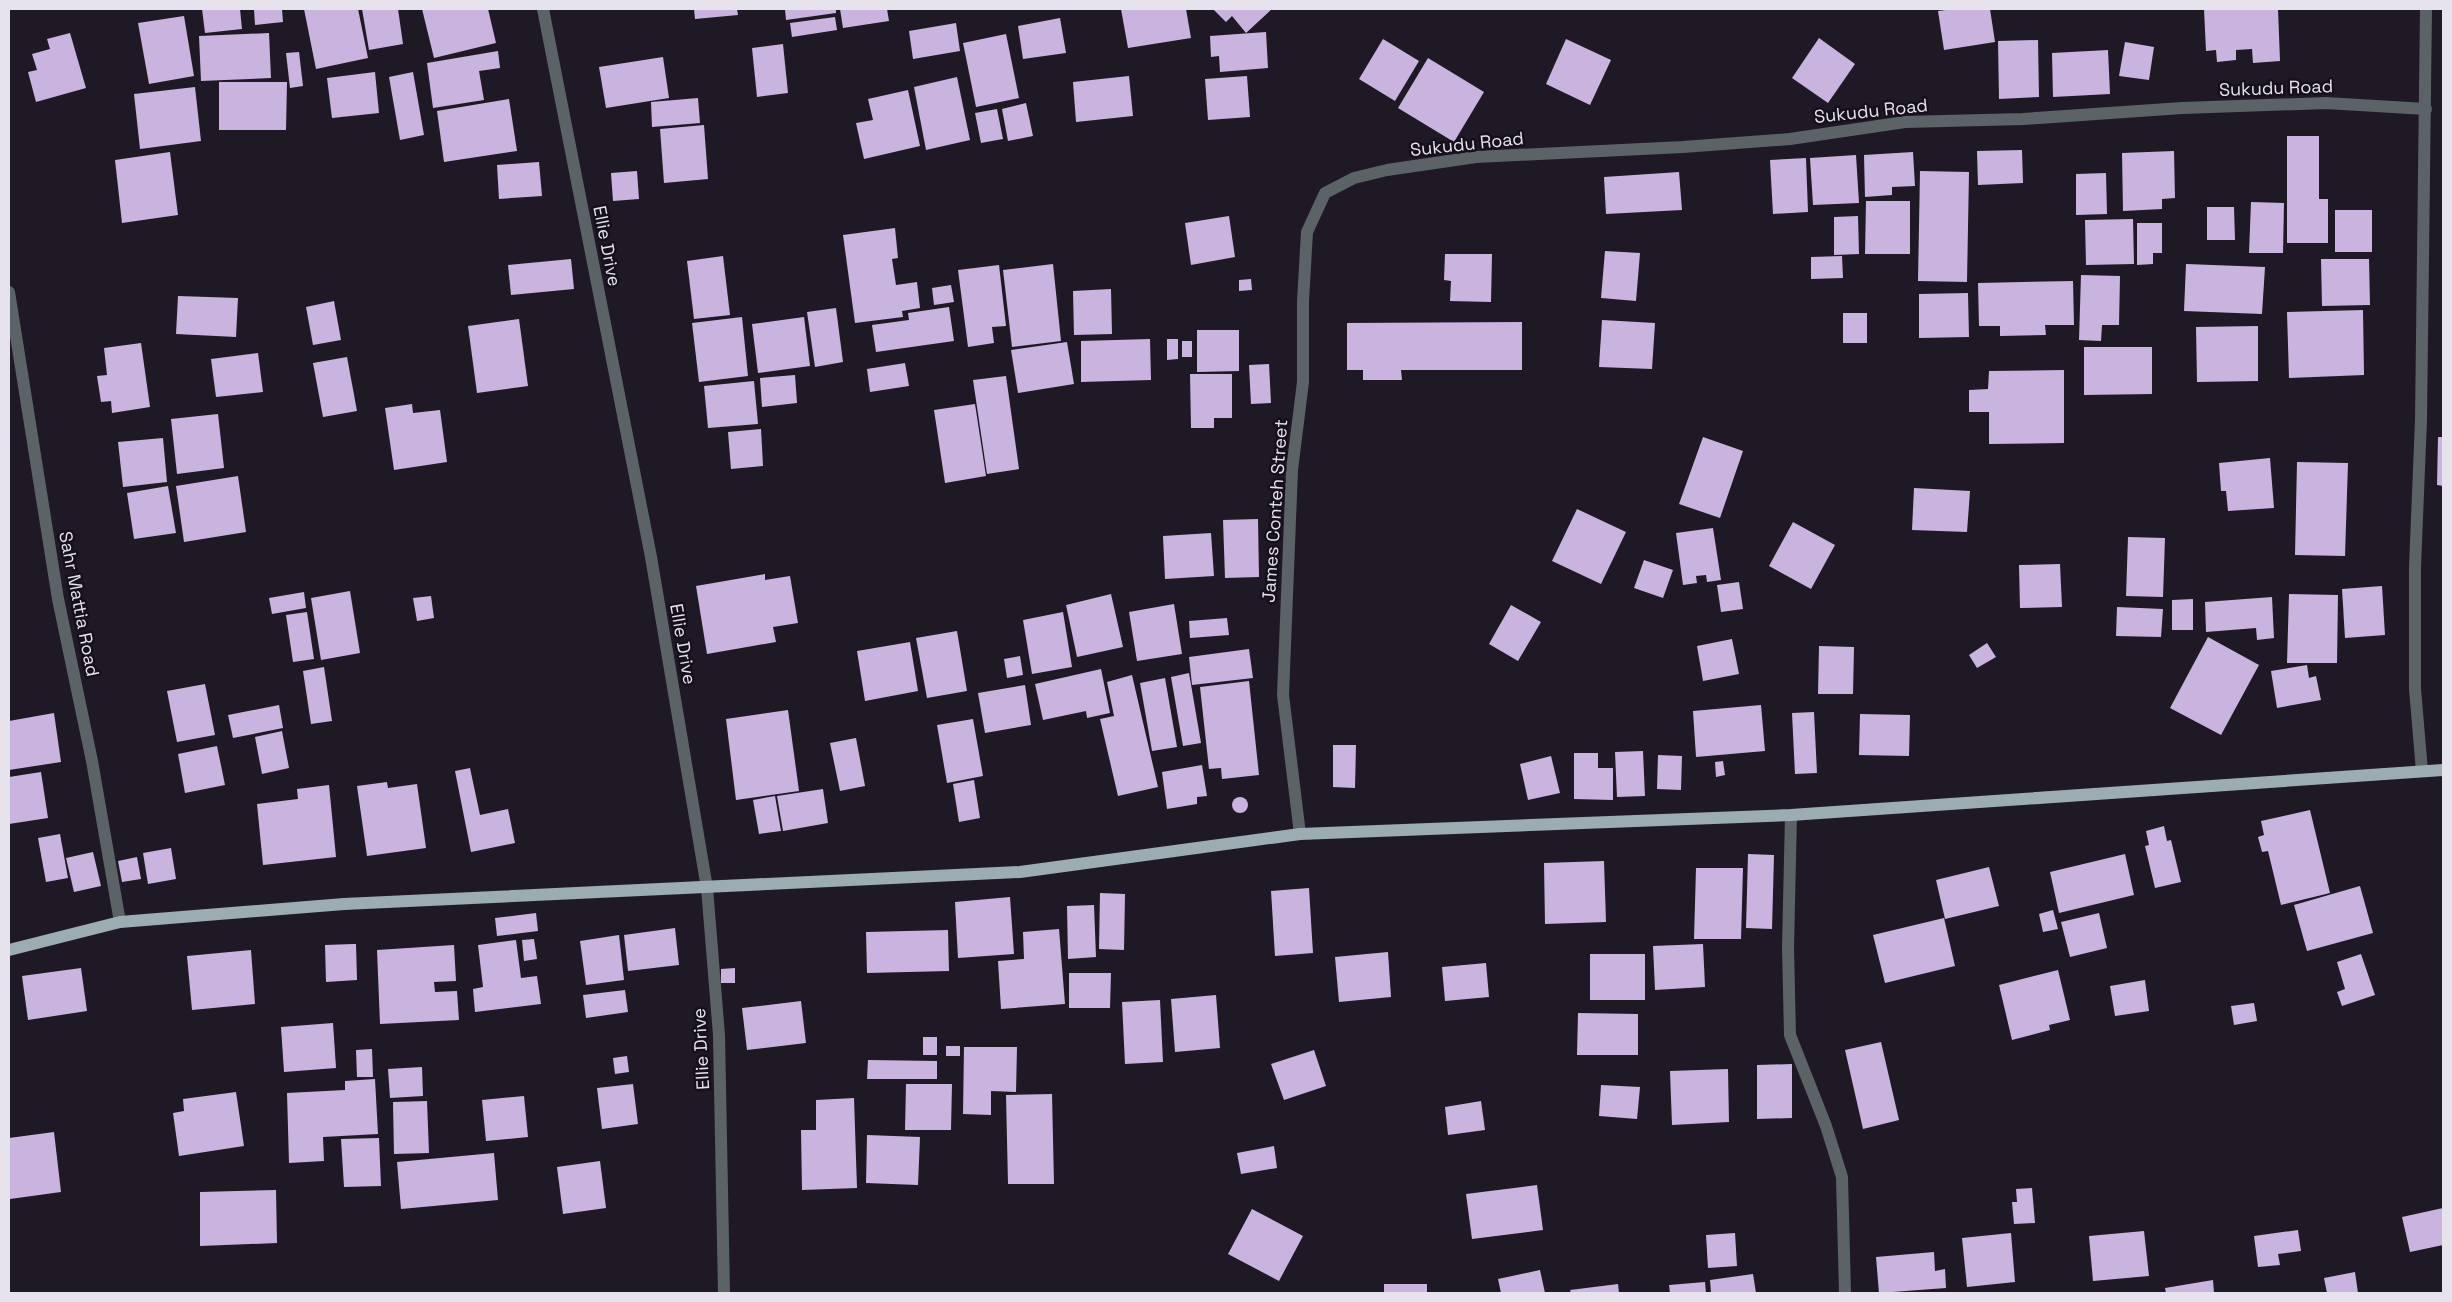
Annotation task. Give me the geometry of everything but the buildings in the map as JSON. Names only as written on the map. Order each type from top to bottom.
[{"type":"main road","points":[[9,950],[120,922],[344,904],[1020,872],[1300,834],[1791,815],[2443,770]]},
{"type":"street","name":"Ellie Drive","points":[[543,9],[651,557],[707,888],[719,1035],[724,1293]]},
{"type":"street","points":[[2422,771],[2415,689],[2415,567],[2421,420],[2426,9]]},
{"type":"street","name":"Sukudu Road","points":[[1325,193],[1354,178],[1387,170],[1476,157],[1683,147],[1771,140],[1905,122],[2023,119],[2182,108],[2326,103],[2426,109]]},
{"type":"street","name":"James Conteh Street","points":[[1300,834],[1283,695],[1292,470],[1303,382],[1303,301],[1307,232],[1325,193]]},
{"type":"street","name":"Sahr Mattia Road","points":[[9,292],[58,600],[92,761],[120,922]]},
{"type":"street","points":[[1791,815],[1788,947],[1790,1035],[1826,1126],[1842,1177],[1845,1293]]}]
